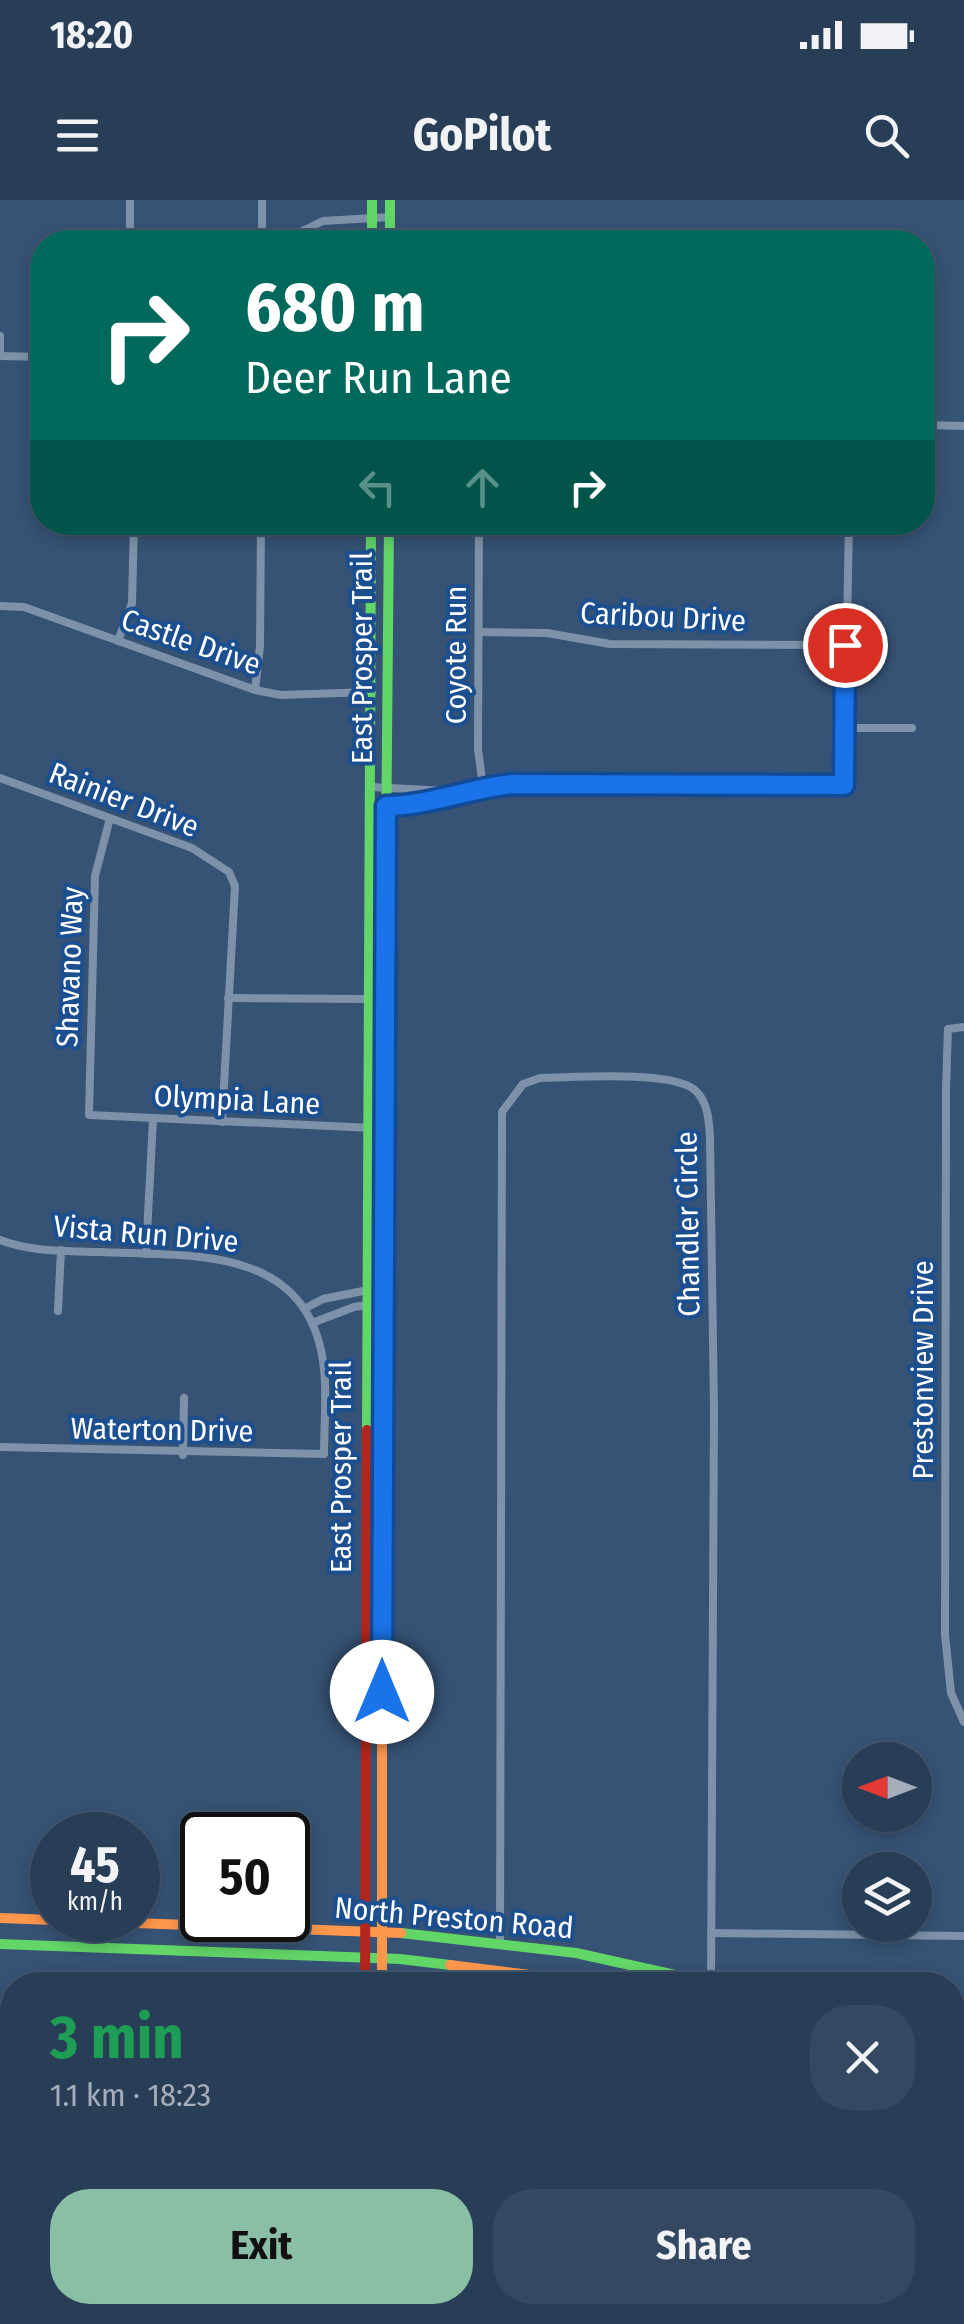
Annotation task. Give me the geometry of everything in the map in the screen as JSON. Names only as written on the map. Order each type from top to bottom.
[{"type":"main road","points":[[372,200],[372,230]]},
{"type":"main road","points":[[390,200],[390,230]]},
{"type":"main road","name":"East Prosper Trail","points":[[364,1972],[371,535]]},
{"type":"main road","name":"East Prosper Trail","points":[[382,1972],[382,1128],[389,535]]},
{"type":"main road","points":[[365,1692],[382,1692]]},
{"type":"main road","points":[[2,1944],[3,1918]]},
{"type":"main road","name":"North Preston Road","points":[[3,1918],[363,1932],[500,1942],[576,1953],[661,1972]]},
{"type":"main road","name":"North Preston Road","points":[[2,1944],[382,1959],[496,1972]]},
{"type":"street","points":[[130,200],[130,230]]},
{"type":"street","points":[[262,200],[262,230]]},
{"type":"street","points":[[304,230],[323,221],[390,218]]},
{"type":"street","points":[[0,336],[0,356],[30,357]]},
{"type":"street","points":[[935,425],[964,426]]},
{"type":"street","points":[[118,641],[132,603],[134,535]]},
{"type":"street","points":[[255,690],[260,646],[261,535]]},
{"type":"street","name":"Coyote Run","points":[[479,535],[482,788]]},
{"type":"street","points":[[371,806],[434,803],[482,788],[545,783],[844,785],[849,535]]},
{"type":"street","name":"Castle Drive","points":[[0,606],[24,607],[255,690],[281,694],[372,692]]},
{"type":"street","name":"Caribou Drive","points":[[479,632],[547,632],[610,644],[845,645]]},
{"type":"street","points":[[844,728],[912,728]]},
{"type":"street","name":"Rainier Drive","points":[[0,778],[109,822],[192,848],[229,872],[235,886],[228,998]]},
{"type":"street","points":[[371,787],[466,792]]},
{"type":"street","name":"Shavano Way","points":[[89,1116],[95,876],[109,822]]},
{"type":"street","points":[[222,1122],[228,998],[368,1000]]},
{"type":"street","name":"Prestonview Drive","points":[[963,1028],[948,1028],[946,1088],[944,1634],[950,1693],[964,1722]]},
{"type":"street","name":"Chandler Circle","points":[[500,1942],[502,1112],[512,1094],[540,1078],[672,1080],[696,1090],[708,1116],[714,1410],[714,1972]]},
{"type":"street","name":"Olympia Lane","points":[[89,1116],[382,1128]]},
{"type":"street","points":[[146,1254],[153,1118]]},
{"type":"street","name":"Vista Run Drive","points":[[0,1240],[61,1250],[256,1266],[282,1283],[312,1323],[324,1369],[324,1454]]},
{"type":"street","points":[[58,1310],[61,1250]]},
{"type":"street","points":[[304,1309],[324,1299],[382,1287]]},
{"type":"street","points":[[312,1323],[382,1303]]},
{"type":"street","points":[[182,1454],[184,1398]]},
{"type":"street","name":"Waterton Drive","points":[[0,1447],[182,1454],[324,1454]]},
{"type":"street","points":[[712,1933],[964,1936]]},
{"type":"traffic: fast","points":[[372,200],[372,230]]},
{"type":"traffic: fast","points":[[390,200],[390,230]]},
{"type":"traffic: fast","points":[[367,1430],[371,535]]},
{"type":"traffic: fast","points":[[382,1294],[389,535]]},
{"type":"traffic: fast","points":[[401,1933],[576,1953],[662,1972]]},
{"type":"traffic: fast","points":[[0,1944],[400,1959],[450,1965]]},
{"type":"traffic: slow","points":[[382,1294],[382,1972]]},
{"type":"traffic: slow","points":[[0,1918],[401,1933]]},
{"type":"traffic: slow","points":[[450,1965],[506,1972]]},
{"type":"traffic: jam","points":[[365,1972],[367,1430]]},
{"type":"route","points":[[382,1692],[386,806],[418,806],[511,784],[844,785],[845,645]]}]
